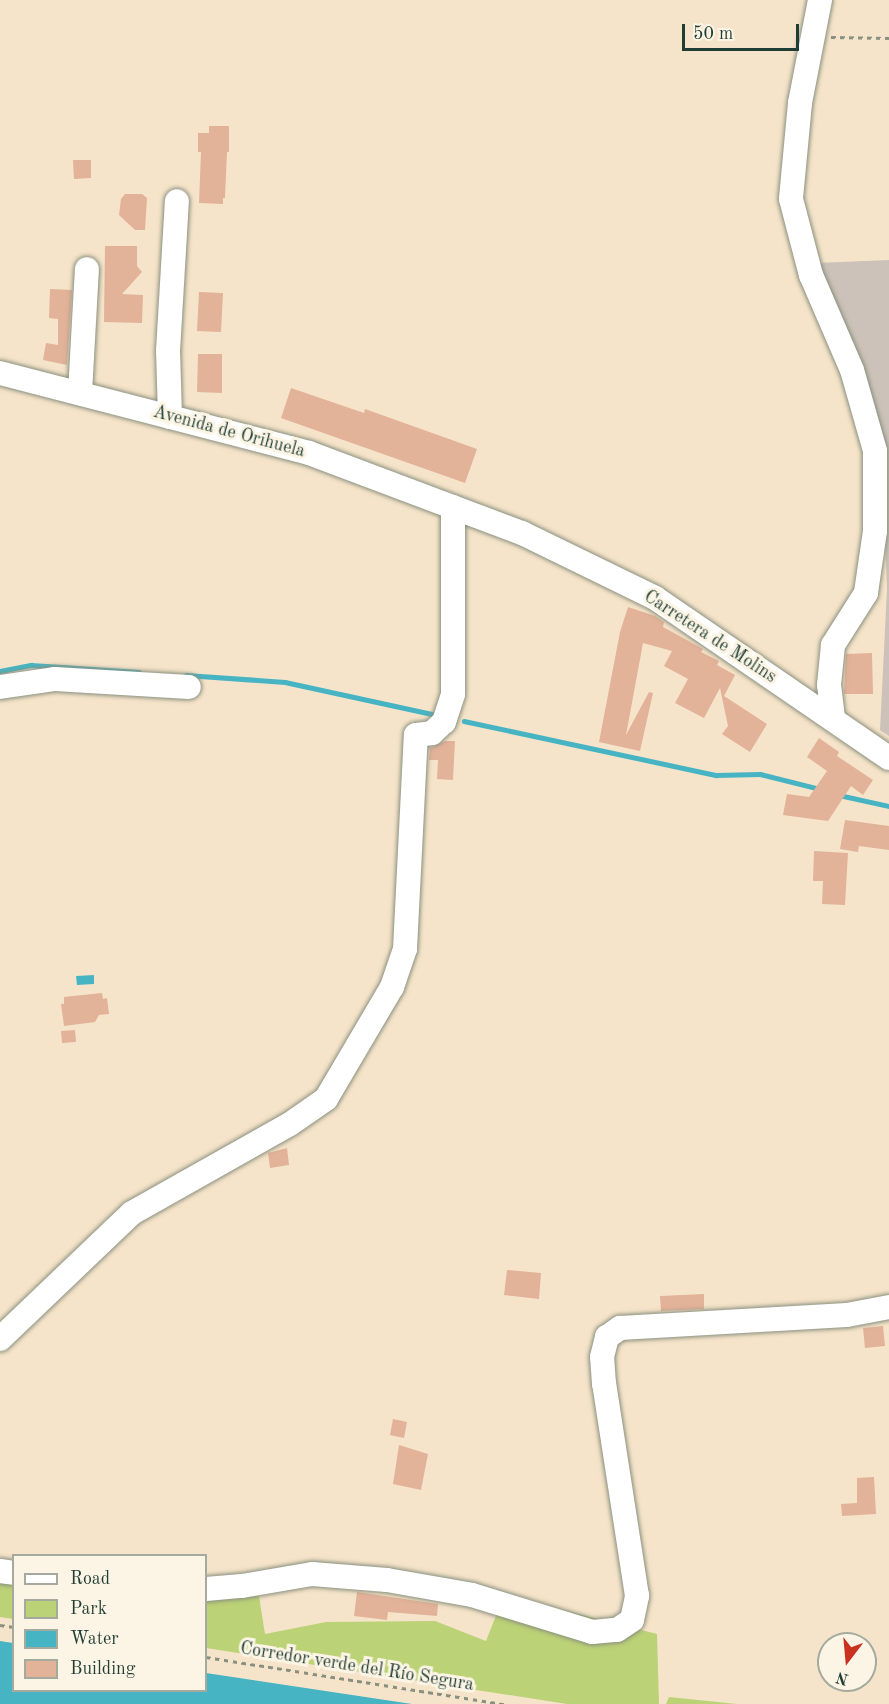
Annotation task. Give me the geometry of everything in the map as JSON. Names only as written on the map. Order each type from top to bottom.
[{"type":"street","points":[[820,0],[800,104],[791,199],[811,275],[852,370],[875,451],[875,531],[866,593],[833,645],[829,685],[833,719]]},
{"type":"street","points":[[170,417],[168,351],[177,201]]},
{"type":"street","points":[[80,393],[87,269]]},
{"type":"street","name":"Avenida de Orihuela","points":[[0,373],[309,453],[453,507]]},
{"type":"street","points":[[0,1339],[132,1214],[290,1124],[326,1099],[392,987],[405,949],[416,735],[432,733],[444,722],[453,694],[453,507]]},
{"type":"street","name":"Carretera de Molins","points":[[453,507],[522,532],[656,598],[889,758]]},
{"type":"street","points":[[0,687],[55,679],[189,687]]},
{"type":"street","points":[[207,1589],[242,1586],[312,1574],[387,1580],[472,1595],[592,1632],[617,1630],[632,1620],[637,1596],[604,1384],[602,1357],[607,1337],[620,1328],[847,1315],[889,1306]]},
{"type":"path","points":[[814,36],[889,38]]},
{"type":"path","name":"Corredor verde del Río Segura","points":[[207,1657],[504,1704]]},
{"type":"shaded area","points":[[889,260],[889,736],[880,730],[887,589],[881,432],[816,263]]},
{"type":"green space","points":[[0,1578],[12,1581],[12,1619],[0,1617]]},
{"type":"green space","points":[[504,1595],[657,1634],[659,1704],[567,1704],[207,1648],[207,1596],[259,1596],[265,1634],[326,1622],[435,1621],[486,1641]]},
{"type":"green space","points":[[669,1697],[737,1704],[666,1704]]},
{"type":"water","points":[[94,975],[94,984],[77,985],[76,976]]},
{"type":"water","points":[[0,1641],[12,1643],[12,1692],[207,1692],[207,1673],[412,1704],[0,1704]]},
{"type":"building","points":[[209,126],[229,126],[229,152],[227,152],[223,204],[199,203],[201,152],[198,152],[198,133],[209,133]]},
{"type":"building","points":[[73,160],[91,160],[91,178],[74,179]]},
{"type":"building","points":[[125,194],[142,194],[147,198],[145,230],[135,230],[119,215],[121,199]]},
{"type":"building","points":[[105,246],[137,246],[137,266],[142,272],[122,294],[143,295],[142,323],[104,322]]},
{"type":"building","points":[[50,289],[72,290],[67,365],[43,360],[46,343],[58,345],[58,319],[49,318]]},
{"type":"building","points":[[199,292],[223,293],[221,332],[197,331]]},
{"type":"building","points":[[198,354],[222,354],[222,393],[197,392]]},
{"type":"building","points":[[291,388],[364,413],[365,409],[477,449],[465,483],[281,418]]},
{"type":"building","points":[[628,607],[655,616],[664,622],[663,627],[703,649],[701,652],[719,661],[717,665],[735,675],[724,696],[767,724],[750,752],[722,734],[728,726],[720,688],[704,718],[675,703],[688,679],[664,666],[672,651],[643,643],[626,735],[649,692],[653,693],[640,751],[599,742],[620,632]]},
{"type":"building","points":[[872,653],[873,694],[844,694],[846,654]]},
{"type":"building","points":[[819,738],[839,752],[837,756],[873,780],[863,795],[851,786],[828,821],[783,815],[787,794],[809,797],[827,771],[807,757]]},
{"type":"building","points":[[445,741],[455,741],[453,780],[437,779],[438,760],[429,760],[430,748]]},
{"type":"building","points":[[845,820],[889,826],[889,850],[859,846],[858,852],[840,849]]},
{"type":"building","points":[[814,851],[848,853],[845,905],[822,904],[823,881],[813,881]]},
{"type":"building","points":[[102,993],[103,999],[107,998],[109,1014],[99,1015],[95,1022],[64,1026],[61,1004],[64,1004],[64,997]]},
{"type":"building","points":[[75,1030],[76,1042],[62,1043],[61,1031]]},
{"type":"building","points":[[287,1148],[289,1165],[270,1168],[268,1153]]},
{"type":"building","points":[[507,1270],[541,1273],[539,1299],[504,1295]]},
{"type":"building","points":[[704,1294],[704,1309],[661,1311],[660,1296]]},
{"type":"building","points":[[883,1326],[885,1346],[865,1348],[863,1328]]},
{"type":"building","points":[[393,1419],[407,1422],[404,1438],[390,1435]]},
{"type":"building","points":[[399,1445],[428,1454],[421,1490],[393,1484]]},
{"type":"building","points":[[874,1477],[876,1514],[842,1516],[841,1504],[857,1503],[857,1478]]},
{"type":"building","points":[[357,1592],[438,1604],[437,1616],[388,1612],[387,1620],[354,1616]]},
{"type":"waterway","points":[[0,671],[31,665],[139,672]]},
{"type":"waterway","points":[[186,675],[285,682],[432,714]]},
{"type":"waterway","points":[[464,721],[716,775],[760,774],[820,789]]},
{"type":"waterway","points":[[839,795],[889,806]]}]
